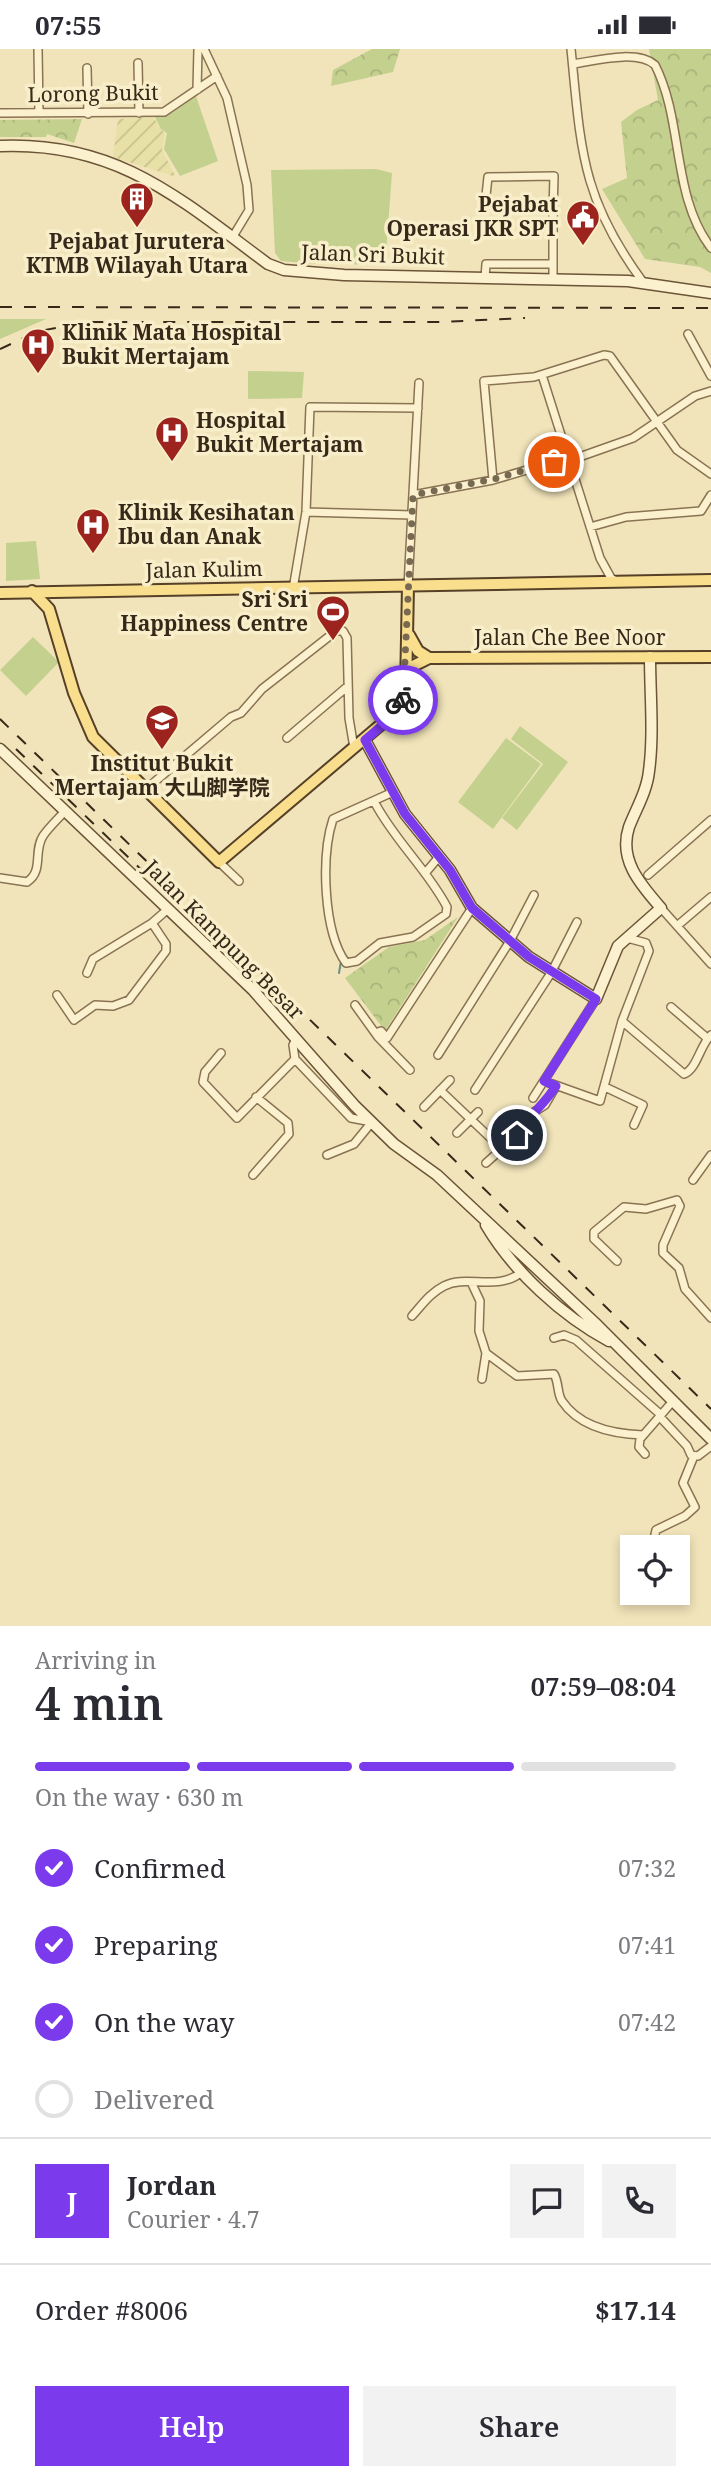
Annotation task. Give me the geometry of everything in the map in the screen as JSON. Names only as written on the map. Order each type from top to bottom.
[{"type":"main road","name":"Jalan Kulim","points":[[4,593],[711,580]]},
{"type":"main road","points":[[32,591],[49,609],[84,721],[104,751],[219,862],[397,711],[404,697],[406,681],[408,586]]},
{"type":"main road","points":[[49,609],[51,598],[70,591]]},
{"type":"main road","points":[[406,681],[413,666],[429,658],[414,647],[407,628]]},
{"type":"main road","name":"Jalan Che Bee Noor","points":[[429,658],[711,657]]},
{"type":"street","points":[[38,49],[38,113]]},
{"type":"street","points":[[197,90],[198,49]]},
{"type":"street","points":[[204,49],[227,98],[250,202],[246,219],[232,238]]},
{"type":"street","points":[[571,49],[580,144],[597,206],[608,231],[643,282]]},
{"type":"street","points":[[573,64],[643,58],[655,65],[671,109],[689,205],[711,248]]},
{"type":"street","points":[[138,64],[139,113]]},
{"type":"street","points":[[87,68],[88,114]]},
{"type":"street","name":"Lorong Bukit","points":[[0,113],[88,114],[171,110],[217,76]]},
{"type":"street","name":"Jalan Sri Bukit","points":[[0,146],[60,147],[108,162],[172,193],[268,264],[284,270],[643,282],[711,293]]},
{"type":"street","points":[[550,209],[488,206],[484,199],[488,177],[554,176],[550,209],[553,279]]},
{"type":"street","points":[[485,278],[486,264],[553,264]]},
{"type":"street","points":[[688,334],[711,376]]},
{"type":"street","points":[[494,479],[484,381],[542,375],[598,356],[610,356],[677,450],[711,474]]},
{"type":"street","points":[[542,375],[600,558],[611,578],[617,582]]},
{"type":"street","points":[[408,586],[419,383]]},
{"type":"street","points":[[413,495],[494,479],[633,438],[695,396],[711,391]]},
{"type":"street","points":[[293,589],[306,512],[310,407],[418,408]]},
{"type":"street","points":[[590,527],[626,517],[701,511],[711,495]]},
{"type":"street","points":[[306,512],[412,515]]},
{"type":"street","points":[[588,583],[598,576],[600,558]]},
{"type":"street","points":[[145,790],[231,717],[241,713],[262,689],[336,631],[343,631],[347,638],[354,749]]},
{"type":"street","points":[[650,657],[649,772],[628,830],[626,849],[640,885],[711,964]]},
{"type":"street","points":[[287,738],[348,686]]},
{"type":"street","points":[[365,740],[405,814],[450,870],[472,908],[551,973],[596,999]]},
{"type":"street","name":"Jalan Kampung Besar","points":[[0,749],[253,990],[372,1122],[438,1175],[619,1346],[711,1439]]},
{"type":"street","points":[[374,803],[407,853],[426,871],[447,907],[446,914],[413,937],[380,943],[357,961],[346,963],[335,946],[327,904],[329,831],[333,818],[374,803],[393,792]]},
{"type":"street","points":[[0,877],[27,882],[33,878],[37,871],[41,838],[65,811]]},
{"type":"street","points":[[648,875],[711,820]]},
{"type":"street","points":[[426,871],[438,858]]},
{"type":"street","points":[[219,862],[239,881]]},
{"type":"street","points":[[438,1055],[510,941],[534,895]]},
{"type":"street","points":[[677,926],[711,897]]},
{"type":"street","points":[[88,973],[93,959],[152,923],[168,908]]},
{"type":"street","points":[[375,1033],[381,1031],[387,1038],[472,908]]},
{"type":"street","points":[[533,1098],[596,999],[618,946],[661,908]]},
{"type":"street","points":[[475,1090],[551,973],[578,922]]},
{"type":"street","points":[[57,995],[74,1020],[95,1006],[113,1006],[129,1000],[166,951],[166,944],[152,923]]},
{"type":"street","points":[[544,1081],[600,1101],[622,1021],[649,951],[646,943],[627,938]]},
{"type":"street","points":[[355,1005],[375,1033],[410,1070]]},
{"type":"street","points":[[622,1021],[684,1074],[692,1069],[698,1050],[709,1037],[671,1007]]},
{"type":"street","points":[[296,1039],[293,1045],[295,1059],[351,1118],[372,1122],[354,1144],[327,1155]]},
{"type":"street","points":[[221,1053],[205,1072],[203,1083],[237,1118],[295,1059]]},
{"type":"street","points":[[424,1107],[450,1080]]},
{"type":"street","points":[[486,1163],[517,1135],[526,1117],[545,1105],[556,1086]]},
{"type":"street","points":[[605,1087],[643,1105],[634,1125]]},
{"type":"street","points":[[440,1090],[502,1149]]},
{"type":"street","points":[[253,1175],[289,1134],[288,1123],[256,1097]]},
{"type":"street","points":[[457,1133],[478,1112]]},
{"type":"street","points":[[692,1180],[711,1155]]},
{"type":"street","points":[[618,1261],[594,1239],[594,1232],[624,1206],[646,1209],[671,1199],[677,1200],[680,1206],[663,1245],[663,1253],[679,1268],[685,1289],[711,1318]]},
{"type":"street","name":"Jalan Kampung Besar","points":[[481,1216],[495,1240],[522,1272],[592,1332],[619,1346]]},
{"type":"street","points":[[412,1316],[429,1296],[446,1285],[505,1281],[522,1272]]},
{"type":"street","points":[[472,1284],[480,1301],[479,1331],[486,1353],[482,1379]]},
{"type":"street","points":[[554,1338],[564,1335],[576,1340],[661,1416],[694,1456]]},
{"type":"street","points":[[486,1353],[517,1376],[554,1374],[561,1400],[588,1423],[607,1432],[643,1435]]},
{"type":"street","points":[[645,1454],[639,1447],[643,1435],[673,1401]]},
{"type":"street","points":[[655,1535],[656,1530],[685,1516],[695,1507],[682,1483],[694,1456],[711,1446]]},
{"type":"shaded area","points":[[153,117],[165,134],[162,150],[176,177],[113,157],[118,119]]},
{"type":"green space","points":[[372,49],[400,49],[393,72],[331,86],[333,70]]},
{"type":"green space","points":[[649,49],[711,49],[711,273],[700,267],[645,259],[602,189],[627,178],[621,122],[637,110],[658,100]]},
{"type":"green space","points":[[196,96],[218,161],[180,176],[164,149],[167,133],[161,129],[154,115],[172,113]]},
{"type":"green space","points":[[82,119],[74,143],[47,134],[46,137],[0,137],[0,120]]},
{"type":"green space","points":[[376,169],[392,173],[386,253],[370,252],[370,265],[329,263],[330,256],[316,255],[315,264],[281,261],[275,253],[271,170]]},
{"type":"green space","points":[[0,319],[46,319],[0,339]]},
{"type":"green space","points":[[248,371],[304,372],[302,398],[248,399]]},
{"type":"green space","points":[[36,541],[40,579],[6,581],[6,543]]},
{"type":"green space","points":[[33,637],[59,662],[26,696],[0,670]]},
{"type":"green space","points":[[520,726],[568,762],[517,830],[502,818],[543,764],[511,739]]},
{"type":"green space","points":[[506,738],[541,764],[493,829],[458,802]]},
{"type":"green space","points":[[458,917],[385,1031],[345,978],[389,947],[425,940]]},
{"type":"waterway","points":[[339,973],[341,961]]},
{"type":"railway","points":[[0,307],[711,308]]},
{"type":"railway","points":[[0,349],[39,331],[91,322],[441,322],[525,318]]},
{"type":"railway","points":[[0,719],[711,1409]]},
{"type":"railway","points":[[16,749],[210,936]]},
{"type":"way so far","points":[[403,700],[406,689],[413,495],[460,487],[554,462]]},
{"type":"place","name":"Pejabat Jurutera KTMB Wilayah Utara","points":[[137,229]]},
{"type":"place","name":"Pejabat Operasi JKR SPT","points":[[583,247]]},
{"type":"place","name":"Klinik Mata Hospital Bukit Mertajam","points":[[38,375]]},
{"type":"place","name":"Hospital Bukit Mertajam","points":[[172,463]]},
{"type":"place","name":"Klinik Kesihatan Ibu dan Anak","points":[[93,555]]},
{"type":"place","name":"Sri Sri Happiness Centre","points":[[333,642]]},
{"type":"place","name":"Institut Bukit Mertajam 大山脚学院","points":[[162,751]]},
{"type":"route","points":[[403,700],[392,717],[365,740],[405,814],[450,870],[472,908],[529,957],[596,999],[544,1081],[556,1086],[550,1098],[545,1105],[526,1117],[517,1135]]}]
